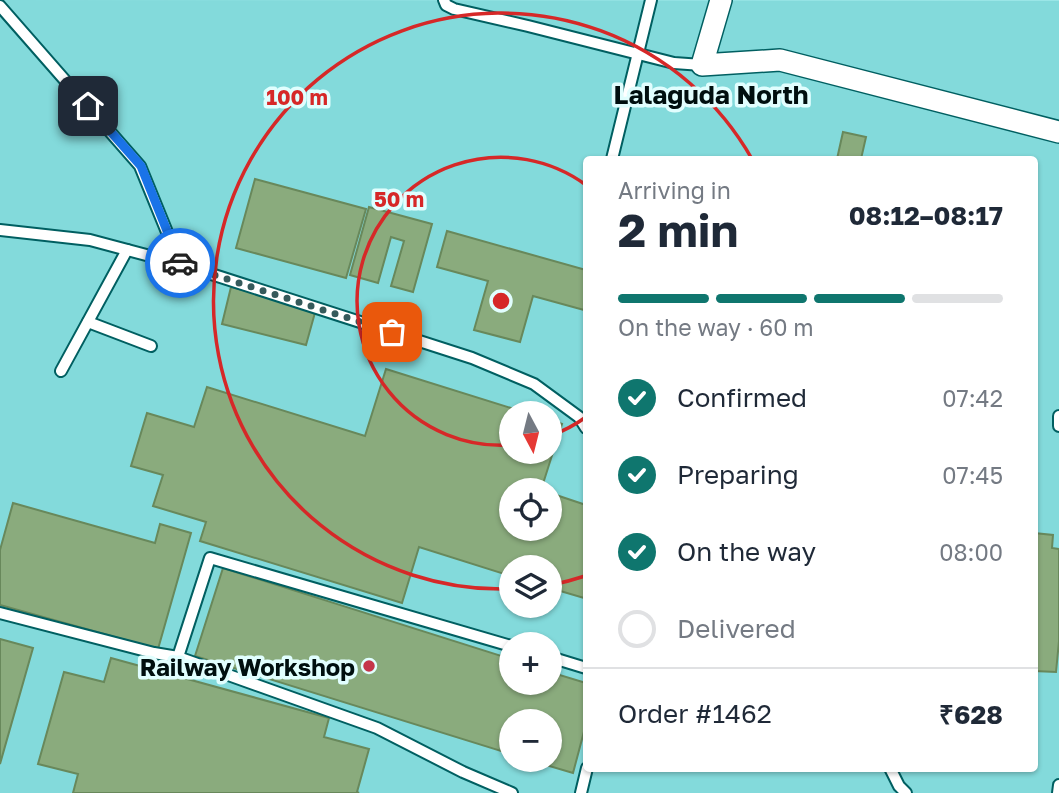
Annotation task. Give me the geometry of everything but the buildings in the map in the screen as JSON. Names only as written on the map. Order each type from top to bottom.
[{"type":"street","points":[[722,0],[702,65],[780,60],[1059,132]]},
{"type":"lane","points":[[444,0],[446,5],[454,9],[674,63],[702,65]]},
{"type":"lane","points":[[613,156],[651,0]]},
{"type":"lane","points":[[0,6],[141,166],[180,264]]},
{"type":"lane","points":[[0,230],[90,240],[180,264],[472,358],[534,384],[579,417],[583,423]]},
{"type":"lane","points":[[61,371],[128,250]]},
{"type":"lane","points":[[88,322],[151,346]]},
{"type":"lane","points":[[1059,416],[1059,426]]},
{"type":"lane","points":[[178,657],[210,558],[499,642]]},
{"type":"lane","points":[[0,613],[178,657],[377,728],[463,772],[512,793]]},
{"type":"lane","points":[[562,661],[583,667]]},
{"type":"lane","points":[[581,793],[586,772]]},
{"type":"lane","points":[[892,772],[906,793]]},
{"type":"lane","points":[[1058,793],[1059,785]]},
{"type":"shaded area","points":[[0,0],[1059,1],[1059,793],[0,793]]},
{"type":"way so far","points":[[180,263],[392,332]]},
{"type":"place","name":"Railway Workshop","points":[[369,666]]},
{"type":"district","name":"Lalaguda North","points":[[711,94]]},
{"type":"route","points":[[88,106],[141,166],[180,263]]}]
